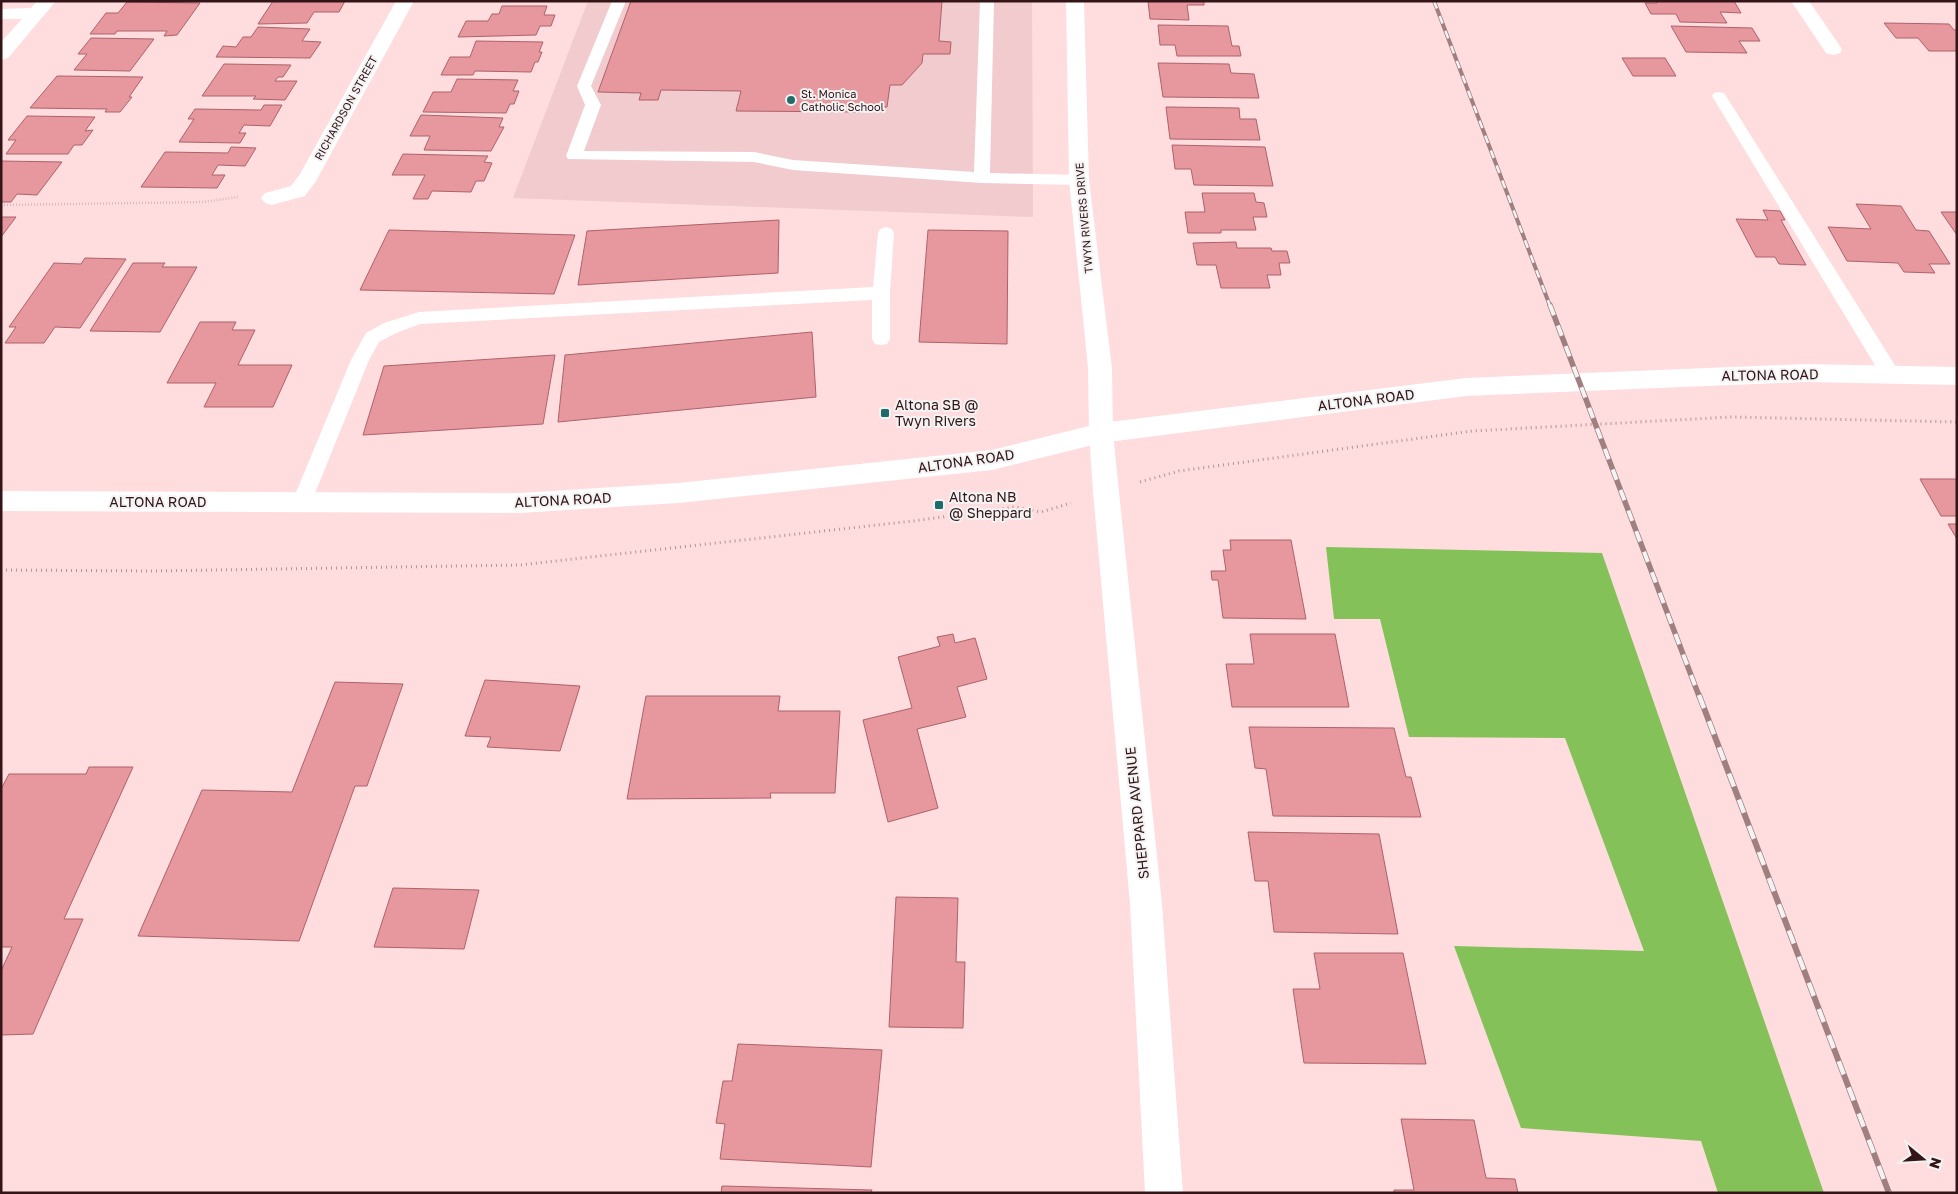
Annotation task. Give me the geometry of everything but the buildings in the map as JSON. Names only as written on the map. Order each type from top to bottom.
[{"type":"street","name":"RICHARDSON STREET","points":[[272,198],[298,191],[309,176],[405,1]]},
{"type":"street","name":"TWYN RIVERS DRIVE","points":[[1075,1],[1079,180],[1100,368],[1101,433]]},
{"type":"street","points":[[1800,1],[1833,49]]},
{"type":"street","points":[[1,14],[42,7]]},
{"type":"street","points":[[1,54],[42,7]]},
{"type":"street","name":"ALTONA ROAD","points":[[1,501],[520,503],[678,493],[992,460],[1101,433],[1466,387],[1806,373],[1957,376]]},
{"type":"street","name":"SHEPPARD AVENUE","points":[[1101,433],[1146,904],[1164,1193]]},
{"type":"lane","points":[[619,1],[584,86],[593,105],[574,156],[754,157],[793,165],[982,178],[1079,180]]},
{"type":"lane","points":[[982,178],[987,1]]},
{"type":"lane","points":[[1719,96],[1891,375]]},
{"type":"lane","points":[[881,339],[881,293],[886,233]]},
{"type":"lane","points":[[302,502],[360,360],[372,338],[390,328],[420,318],[881,293]]},
{"type":"path","points":[[1,205],[202,202],[263,193],[272,198]]},
{"type":"path","points":[[1,570],[153,571],[520,565],[913,521],[1014,506],[1041,512],[1179,471],[1472,431],[1731,417],[1957,422]]},
{"type":"shaded area","name":"St. Monica Catholic School","points":[[588,1],[1032,1],[1033,217],[513,198]]},
{"type":"green space","points":[[1326,547],[1602,553],[1824,1193],[1718,1193],[1701,1141],[1521,1128],[1454,946],[1644,951],[1565,738],[1409,737],[1380,619],[1334,619]]},
{"type":"railway","points":[[1434,1],[1550,306]]},
{"type":"railway","points":[[1550,305],[1699,696]]},
{"type":"railway","points":[[1699,695],[1889,1193]]},
{"type":"place","name":"St. Monica Catholic School","points":[[791,100]]},
{"type":"place","name":"Altona SB @ Twyn Rivers","points":[[885,413]]},
{"type":"place","name":"Altona NB @ Sheppard","points":[[939,505]]}]
